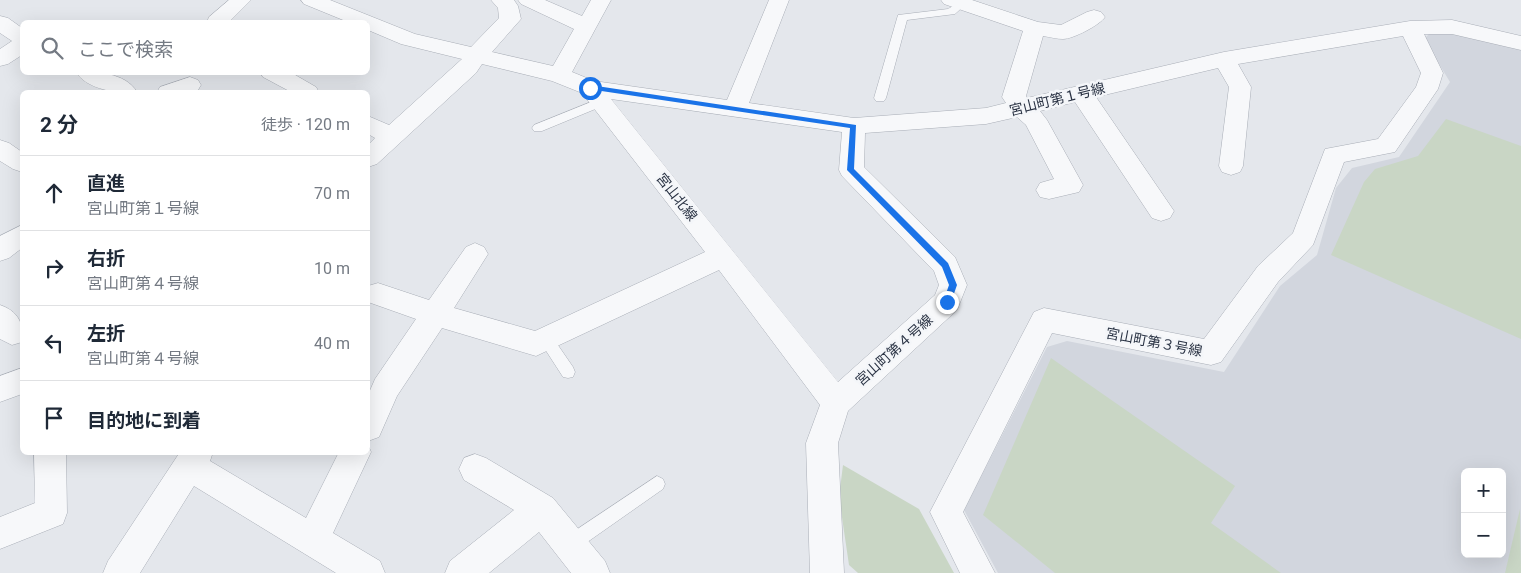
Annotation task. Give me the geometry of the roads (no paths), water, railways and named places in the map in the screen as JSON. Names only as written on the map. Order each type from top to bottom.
[{"type":"street","points":[[219,20],[242,0]]},
{"type":"street","points":[[311,0],[363,20]]},
{"type":"street","points":[[370,156],[468,68],[475,56],[510,19],[508,6],[501,0]]},
{"type":"street","points":[[528,0],[586,26]]},
{"type":"street","points":[[558,76],[601,0]]},
{"type":"street","points":[[734,110],[779,0]]},
{"type":"street","points":[[956,2],[1035,28],[1064,32],[1094,17]]},
{"type":"street","points":[[0,23],[20,37]]},
{"type":"street","points":[[370,23],[409,38],[558,76],[596,95]]},
{"type":"street","points":[[1035,28],[1014,97],[1022,108],[1035,120],[1070,185],[1049,190]]},
{"type":"street","name":"宮山町第１号線","points":[[596,95],[734,110],[854,126],[986,116],[1224,59],[1410,28],[1452,28],[1521,43]]},
{"type":"street","name":"宮山町第３号線","points":[[978,573],[946,512],[1044,320],[1211,353],[1268,274],[1304,238],[1334,155],[1386,146],[1427,89],[1432,73],[1410,28]]},
{"type":"street","points":[[0,59],[20,46]]},
{"type":"street","points":[[1224,59],[1240,87],[1231,166]]},
{"type":"street","points":[[93,75],[122,90]]},
{"type":"street","points":[[277,75],[304,90]]},
{"type":"street","points":[[1080,92],[1161,211]]},
{"type":"street","name":"宮山北線","points":[[596,95],[724,256],[836,403]]},
{"type":"street","points":[[370,125],[392,137]]},
{"type":"street","name":"宮山町第４号線","points":[[836,403],[947,302],[953,285],[945,265],[850,170],[854,126]]},
{"type":"street","points":[[0,148],[20,162]]},
{"type":"street","points":[[0,251],[20,236]]},
{"type":"street","points":[[370,423],[386,388],[475,254]]},
{"type":"street","points":[[378,294],[435,314],[536,344],[724,256]]},
{"type":"street","points":[[0,389],[20,382]]},
{"type":"street","points":[[827,573],[822,443],[836,403]]},
{"type":"street","points":[[0,533],[51,513],[50,455]]},
{"type":"street","points":[[313,540],[354,455]]},
{"type":"street","points":[[120,573],[193,459],[313,540],[368,573]]},
{"type":"street","points":[[476,469],[541,509],[593,573]]},
{"type":"street","points":[[462,573],[541,509]]},
{"type":"lane","points":[[880,98],[902,17],[951,12],[956,2]]},
{"type":"lane","points":[[538,128],[596,95]]},
{"type":"lane","points":[[546,339],[568,372]]},
{"type":"lane","points":[[570,544],[657,484]]}]
